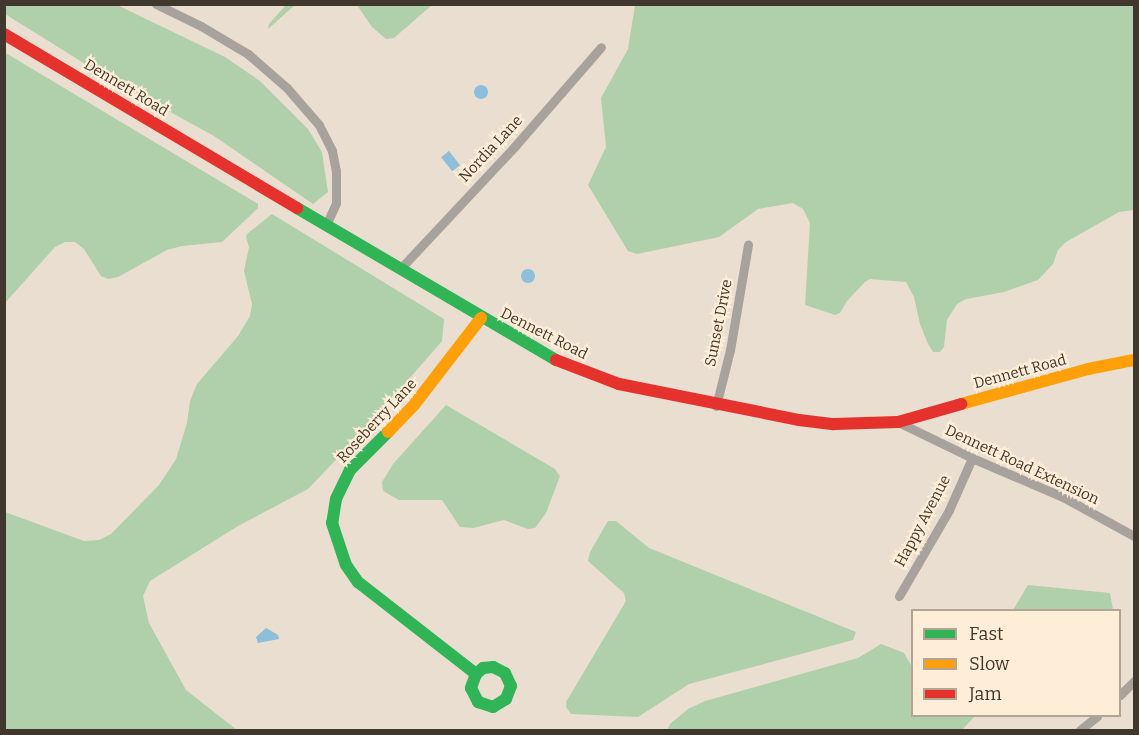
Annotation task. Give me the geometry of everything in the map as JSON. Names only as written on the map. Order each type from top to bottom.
[{"type":"street","points":[[156,4],[201,26],[248,54],[287,88],[319,125],[332,151],[336,171],[336,203],[326,225]]},
{"type":"street","name":"Dennett Road","points":[[4,34],[542,353],[579,370],[627,387],[716,406],[831,424],[898,422],[1088,369],[1134,360]]},
{"type":"street","name":"Nordia Lane","points":[[400,269],[515,146],[601,47]]},
{"type":"street","name":"Sunset Drive","points":[[716,406],[730,350],[748,245]]},
{"type":"street","name":"Roseberry Lane","points":[[476,674],[358,582],[342,556],[332,523],[336,499],[350,470],[414,405],[481,318]]},
{"type":"street","name":"Dennett Road Extension","points":[[898,422],[972,458],[1063,497],[1134,536]]},
{"type":"street","name":"Happy Avenue","points":[[899,596],[949,510],[972,458]]},
{"type":"street","points":[[1121,693],[1134,681]]},
{"type":"street","points":[[1080,730],[1096,717]]},
{"type":"green space","points":[[4,5],[117,5],[225,57],[260,81],[308,129],[322,152],[328,192],[313,204],[214,136],[103,75],[5,14]]},
{"type":"green space","points":[[286,5],[295,5],[268,29],[269,24]]},
{"type":"green space","points":[[357,5],[432,5],[394,38],[386,39],[372,27]]},
{"type":"green space","points":[[635,5],[1134,5],[1134,210],[1119,212],[1066,242],[1058,250],[1053,264],[1038,280],[1004,292],[966,299],[957,304],[947,320],[944,347],[940,352],[933,352],[928,344],[920,324],[914,297],[906,282],[870,279],[847,301],[840,313],[835,315],[805,305],[810,223],[803,209],[793,203],[758,209],[719,237],[637,254],[628,251],[588,185],[606,147],[601,98],[628,49]]},
{"type":"green space","points":[[4,52],[258,204],[258,208],[222,242],[167,250],[118,277],[108,279],[101,276],[84,249],[75,242],[65,242],[55,247],[5,303]]},
{"type":"green space","points":[[272,214],[444,319],[442,341],[369,425],[308,489],[238,526],[150,581],[143,596],[149,623],[186,690],[237,730],[5,730],[5,512],[84,541],[99,540],[111,534],[159,485],[176,459],[187,423],[190,401],[197,384],[238,336],[250,316],[252,304],[244,271],[249,247],[246,238],[247,234]]},
{"type":"green space","points":[[446,405],[555,469],[560,476],[546,513],[535,528],[528,529],[504,520],[473,528],[460,527],[442,500],[399,500],[383,491],[382,482],[393,464]]},
{"type":"green space","points":[[608,521],[616,521],[649,548],[856,632],[853,640],[689,684],[638,717],[571,714],[566,707],[566,702],[626,601],[624,593],[588,561],[590,552]]},
{"type":"green space","points":[[1028,585],[1110,593],[1113,609],[1014,609]]},
{"type":"green space","points":[[881,644],[904,653],[911,665],[911,717],[974,717],[962,730],[667,730],[670,724],[688,709],[705,701],[858,658]]},
{"type":"water","points":[[481,85],[486,87],[488,92],[486,97],[481,99],[476,97],[474,92],[476,87]]},
{"type":"water","points":[[449,151],[460,165],[452,171],[441,157]]},
{"type":"water","points":[[528,269],[533,271],[535,276],[533,281],[528,283],[523,281],[521,276],[523,271]]},
{"type":"water","points":[[266,628],[278,635],[279,639],[258,643],[256,637]]},
{"type":"traffic: fast","points":[[297,208],[556,360]]},
{"type":"traffic: fast","points":[[388,432],[350,470],[336,499],[332,523],[346,565],[358,582],[476,674],[471,688],[478,702],[493,707],[506,699],[511,686],[505,673],[493,667],[483,668],[476,674]]},
{"type":"traffic: slow","points":[[388,432],[414,405],[481,318]]},
{"type":"traffic: slow","points":[[961,404],[1088,369],[1134,360]]},
{"type":"traffic: jam","points":[[4,34],[297,208]]},
{"type":"traffic: jam","points":[[556,360],[619,384],[799,420],[834,424],[898,422],[961,404]]}]
